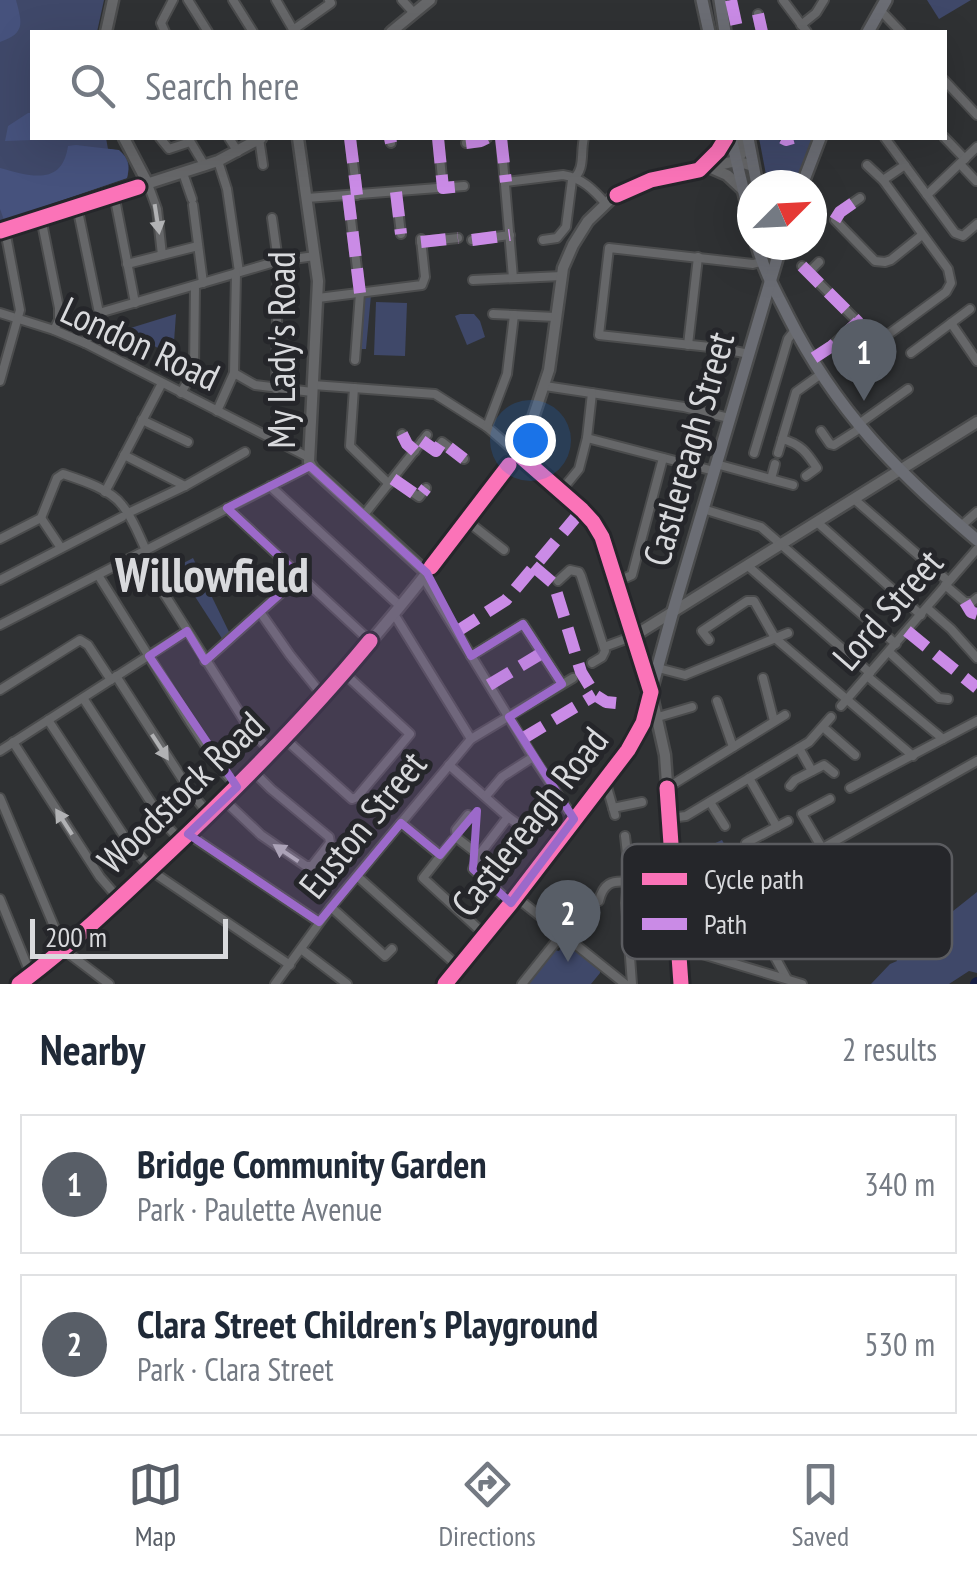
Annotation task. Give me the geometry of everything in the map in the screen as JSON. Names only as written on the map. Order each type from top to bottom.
[{"type":"main road","points":[[720,0],[725,30]]},
{"type":"main road","points":[[703,2],[709,30]]},
{"type":"main road","points":[[869,30],[883,5]]},
{"type":"main road","points":[[730,140],[738,170]]},
{"type":"main road","points":[[748,140],[754,170]]},
{"type":"main road","points":[[808,170],[819,140]]},
{"type":"main road","points":[[767,262],[795,330],[821,374],[860,426],[899,471],[977,540]]},
{"type":"main road","name":"Castlereagh Street","points":[[651,692],[749,354],[767,262]]},
{"type":"main road","name":"Castlereagh Road","points":[[447,984],[640,731],[651,692]]},
{"type":"street","points":[[106,30],[113,0]]},
{"type":"street","points":[[163,28],[173,0]]},
{"type":"street","points":[[188,0],[207,30]]},
{"type":"street","points":[[233,0],[252,30]]},
{"type":"street","points":[[276,0],[293,30]]},
{"type":"street","points":[[295,30],[331,3],[329,0]]},
{"type":"street","points":[[402,0],[414,13]]},
{"type":"street","points":[[393,30],[430,0]]},
{"type":"street","points":[[783,0],[804,28],[824,0]]},
{"type":"street","points":[[883,5],[900,30]]},
{"type":"street","points":[[758,14],[762,30]]},
{"type":"street","points":[[947,83],[977,114]]},
{"type":"street","points":[[125,140],[157,209],[162,255]]},
{"type":"street","points":[[162,140],[169,149],[189,140],[205,166]]},
{"type":"street","points":[[230,140],[238,152]]},
{"type":"street","points":[[0,381],[20,310],[3,230],[205,166],[257,140]]},
{"type":"street","points":[[260,140],[263,165]]},
{"type":"street","name":"My Lady's Road","points":[[298,140],[318,298],[309,462],[425,575]]},
{"type":"street","points":[[350,140],[360,293],[358,357]]},
{"type":"street","points":[[438,140],[443,188]]},
{"type":"street","points":[[466,143],[484,140]]},
{"type":"street","points":[[501,140],[513,278]]},
{"type":"street","points":[[543,240],[564,232],[572,180],[582,166],[584,140]]},
{"type":"street","points":[[705,169],[727,140]]},
{"type":"street","points":[[736,161],[742,153],[740,140]]},
{"type":"street","points":[[886,140],[955,233],[960,236],[977,224]]},
{"type":"street","points":[[946,140],[976,181]]},
{"type":"street","points":[[926,195],[977,147]]},
{"type":"street","points":[[119,192],[134,180],[134,158]]},
{"type":"street","points":[[217,411],[234,373],[237,273],[227,189],[218,161]]},
{"type":"street","points":[[506,182],[563,175],[590,187],[606,204],[622,192],[651,180],[736,161],[753,166]]},
{"type":"street","points":[[862,349],[887,336],[950,288],[951,276],[883,180],[867,165]]},
{"type":"street","points":[[883,180],[905,165]]},
{"type":"street","points":[[705,169],[727,175],[737,184]]},
{"type":"street","points":[[182,392],[194,370],[199,284],[192,202],[183,173]]},
{"type":"street","points":[[307,198],[464,186]]},
{"type":"street","points":[[119,192],[136,303]]},
{"type":"street","points":[[396,192],[400,234]]},
{"type":"street","points":[[860,198],[834,220],[870,258],[880,262],[891,260],[922,236]]},
{"type":"street","name":"Woodstock Road","points":[[20,984],[120,899],[272,752],[397,610],[518,454],[551,362],[566,259],[580,231],[606,204]]},
{"type":"street","points":[[77,206],[98,313],[85,344]]},
{"type":"street","points":[[41,218],[58,308],[59,320],[54,330]]},
{"type":"street","points":[[272,218],[278,261],[276,388]]},
{"type":"street","points":[[472,240],[510,235]]},
{"type":"street","points":[[318,298],[422,285],[425,277],[421,241],[458,238]]},
{"type":"street","points":[[127,264],[198,246]]},
{"type":"street","points":[[749,354],[599,336],[609,248],[753,264],[767,262]]},
{"type":"street","points":[[98,313],[278,261],[314,256]]},
{"type":"street","points":[[688,345],[698,257]]},
{"type":"street","points":[[812,359],[858,322],[806,269],[820,262]]},
{"type":"street","points":[[478,282],[562,276]]},
{"type":"street","points":[[912,353],[970,309]]},
{"type":"street","name":"London Road","points":[[0,313],[85,344],[309,462]]},
{"type":"street","points":[[493,314],[555,317]]},
{"type":"street","points":[[487,427],[507,374],[514,315]]},
{"type":"street","points":[[950,323],[977,361]]},
{"type":"street","points":[[865,329],[873,340]]},
{"type":"street","points":[[754,453],[788,339],[795,330]]},
{"type":"street","points":[[234,373],[255,386],[435,394],[487,427],[598,529],[658,717],[672,844]]},
{"type":"street","points":[[778,452],[796,392],[821,374]]},
{"type":"street","points":[[105,492],[162,382]]},
{"type":"street","points":[[545,386],[684,407],[729,418]]},
{"type":"street","points":[[354,388],[350,446],[391,481],[419,498],[426,488]]},
{"type":"street","points":[[821,431],[834,445],[908,390]]},
{"type":"street","points":[[561,491],[579,469],[592,393]]},
{"type":"street","points":[[142,420],[188,442]]},
{"type":"street","points":[[604,647],[634,636],[977,422]]},
{"type":"street","points":[[402,434],[415,450]]},
{"type":"street","points":[[364,516],[425,438],[436,451],[442,442],[464,459]]},
{"type":"street","points":[[586,438],[793,485]]},
{"type":"street","points":[[782,439],[806,450],[817,468],[806,476]]},
{"type":"street","points":[[0,580],[245,452]]},
{"type":"street","points":[[124,456],[185,486]]},
{"type":"street","points":[[616,582],[632,575],[664,458]]},
{"type":"street","points":[[0,626],[309,462]]},
{"type":"street","points":[[770,479],[775,464]]},
{"type":"street","points":[[0,538],[41,518],[54,482],[62,474],[119,501],[121,520],[187,632],[255,737],[272,752]]},
{"type":"street","points":[[270,486],[397,610],[471,739]]},
{"type":"street","points":[[854,499],[966,602],[977,598]]},
{"type":"street","points":[[228,508],[372,638]]},
{"type":"street","points":[[703,509],[761,528],[896,644]]},
{"type":"street","points":[[960,526],[977,512]]},
{"type":"street","points":[[41,518],[61,548]]},
{"type":"street","points":[[467,521],[504,550]]},
{"type":"street","points":[[816,522],[924,612],[951,629],[977,658]]},
{"type":"street","name":"Lord Street","points":[[843,703],[977,549]]},
{"type":"street","points":[[748,566],[943,739]]},
{"type":"street","points":[[558,581],[570,570],[579,572],[604,647],[602,656],[592,663]]},
{"type":"street","points":[[98,575],[221,769],[237,787]]},
{"type":"street","points":[[425,575],[574,820]]},
{"type":"street","points":[[206,660],[300,576]]},
{"type":"street","points":[[708,640],[700,632],[754,601],[775,638],[843,703],[913,756]]},
{"type":"street","points":[[260,612],[323,696]]},
{"type":"street","points":[[471,656],[523,624],[562,684]]},
{"type":"street","points":[[0,750],[187,632]]},
{"type":"street","points":[[658,668],[685,675],[788,633]]},
{"type":"street","points":[[0,690],[80,640],[86,642],[210,814]]},
{"type":"street","points":[[889,652],[940,698],[948,699]]},
{"type":"street","points":[[285,738],[352,799],[356,797],[410,734],[344,672]]},
{"type":"street","name":"Euston Street","points":[[275,984],[331,907],[471,739],[573,678]]},
{"type":"street","points":[[763,678],[774,721]]},
{"type":"street","points":[[83,698],[165,824],[319,922]]},
{"type":"street","points":[[716,700],[733,748]]},
{"type":"street","points":[[658,717],[692,707]]},
{"type":"street","points":[[667,788],[785,714]]},
{"type":"street","name":"Lord Street","points":[[670,818],[686,816],[809,742],[831,717]]},
{"type":"street","points":[[48,720],[149,871],[290,965]]},
{"type":"street","points":[[850,788],[977,721]]},
{"type":"street","points":[[822,727],[856,755]]},
{"type":"street","points":[[640,731],[661,732]]},
{"type":"street","points":[[13,742],[100,878],[120,899]]},
{"type":"street","points":[[799,748],[812,771]]},
{"type":"street","points":[[486,796],[502,777],[533,757]]},
{"type":"street","points":[[829,844],[977,761]]},
{"type":"street","points":[[449,765],[529,832]]},
{"type":"street","points":[[790,786],[824,765],[834,773]]},
{"type":"street","points":[[224,800],[261,835],[306,866],[312,866],[330,843],[329,837],[253,771]]},
{"type":"street","points":[[749,778],[777,827]]},
{"type":"street","points":[[605,780],[614,812],[642,802]]},
{"type":"street","points":[[0,798],[64,950],[110,984]]},
{"type":"street","points":[[820,844],[802,814],[830,798]]},
{"type":"street","points":[[710,802],[725,826]]},
{"type":"street","points":[[507,861],[541,814]]},
{"type":"street","points":[[457,838],[456,830],[468,815]]},
{"type":"street","points":[[508,817],[473,864],[474,872],[628,984]]},
{"type":"street","points":[[746,843],[788,821]]},
{"type":"street","points":[[401,823],[440,855]]},
{"type":"street","points":[[624,836],[625,844]]},
{"type":"street","points":[[457,838],[479,855]]},
{"type":"street","points":[[457,838],[424,874],[424,880],[485,935]]},
{"type":"street","points":[[356,876],[459,967]]},
{"type":"street","points":[[599,901],[608,884],[622,882]]},
{"type":"street","points":[[0,899],[32,975]]},
{"type":"street","points":[[331,907],[385,956],[392,949]]},
{"type":"street","points":[[522,984],[562,934]]},
{"type":"street","points":[[301,949],[346,984]]},
{"type":"street","points":[[627,959],[628,984]]},
{"type":"street","points":[[680,959],[681,984]]},
{"type":"street","points":[[719,959],[802,984]]},
{"type":"street","points":[[776,959],[787,979]]},
{"type":"street","points":[[603,984],[611,973]]},
{"type":"highlighted area","points":[[310,466],[427,573],[471,656],[523,624],[562,684],[509,717],[574,819],[511,903],[473,869],[477,811],[440,855],[401,823],[319,922],[188,834],[237,787],[149,656],[187,631],[205,661],[300,576],[227,508]]},
{"type":"shaded area","points":[[0,0],[104,0],[97,30],[30,30],[30,140],[106,140],[108,149],[126,158],[127,178],[0,221]]},
{"type":"shaded area","points":[[0,0],[16,0],[20,26],[14,35],[0,42]]},
{"type":"shaded area","points":[[927,0],[971,0],[939,19]]},
{"type":"shaded area","points":[[30,113],[32,140],[5,141],[8,126]]},
{"type":"shaded area","points":[[759,140],[811,140],[800,170],[765,170]]},
{"type":"shaded area","points":[[68,146],[119,150],[128,163],[127,178],[4,220],[0,209],[0,168],[33,175],[52,173],[65,159]]},
{"type":"shaded area","points":[[371,295],[366,349],[360,349],[363,297]]},
{"type":"shaded area","points":[[376,302],[407,303],[405,356],[374,355]]},
{"type":"shaded area","points":[[176,314],[173,356],[124,330]]},
{"type":"shaded area","points":[[474,314],[485,337],[467,345],[455,316]]},
{"type":"shaded area","points":[[193,558],[230,634],[223,640],[176,567]]},
{"type":"shaded area","points":[[977,892],[977,973],[969,971],[949,984],[871,984],[896,959],[952,959],[952,912]]},
{"type":"shaded area","points":[[564,942],[600,969],[591,984],[529,984],[555,950],[559,951],[558,946]]},
{"type":"marked path","points":[[731,0],[738,30]]},
{"type":"marked path","points":[[758,14],[762,30]]},
{"type":"marked path","points":[[350,140],[357,195]]},
{"type":"marked path","points":[[438,140],[443,188],[464,186]]},
{"type":"marked path","points":[[466,143],[483,140]]},
{"type":"marked path","points":[[501,140],[506,182]]},
{"type":"marked path","points":[[396,192],[401,234]]},
{"type":"marked path","points":[[348,195],[360,293]]},
{"type":"marked path","points":[[835,220],[860,198]]},
{"type":"marked path","points":[[472,240],[510,235]]},
{"type":"marked path","points":[[421,242],[458,238]]},
{"type":"marked path","points":[[802,266],[858,322],[812,359]]},
{"type":"marked path","points":[[402,434],[415,451]]},
{"type":"marked path","points":[[422,441],[436,451],[442,442],[464,459]]},
{"type":"marked path","points":[[393,479],[419,497],[426,488]]},
{"type":"marked path","points":[[456,632],[506,600],[582,510]]},
{"type":"marked path","points":[[533,566],[554,584],[581,672],[595,695],[616,703]]},
{"type":"marked path","points":[[965,602],[977,614]]},
{"type":"marked path","points":[[907,631],[977,688]]},
{"type":"marked path","points":[[489,685],[542,653]]},
{"type":"marked path","points":[[522,739],[595,695]]},
{"type":"cycle path","points":[[617,195],[651,180],[699,170],[725,140]]},
{"type":"cycle path","points":[[0,231],[138,187]]},
{"type":"cycle path","points":[[445,984],[628,750],[643,723],[651,692],[602,537],[582,510],[518,454]]},
{"type":"cycle path","points":[[431,567],[509,465]]},
{"type":"cycle path","points":[[19,984],[96,920],[222,801],[370,641]]},
{"type":"cycle path","points":[[667,788],[671,844]]},
{"type":"cycle path","points":[[679,959],[681,984]]},
{"type":"place","name":"Bridge Community Garden","points":[[864,401]]},
{"type":"place","name":"Clara Street Children's Playground","points":[[568,962]]},
{"type":"district","name":"Willowfield","points":[[212,575]]}]
